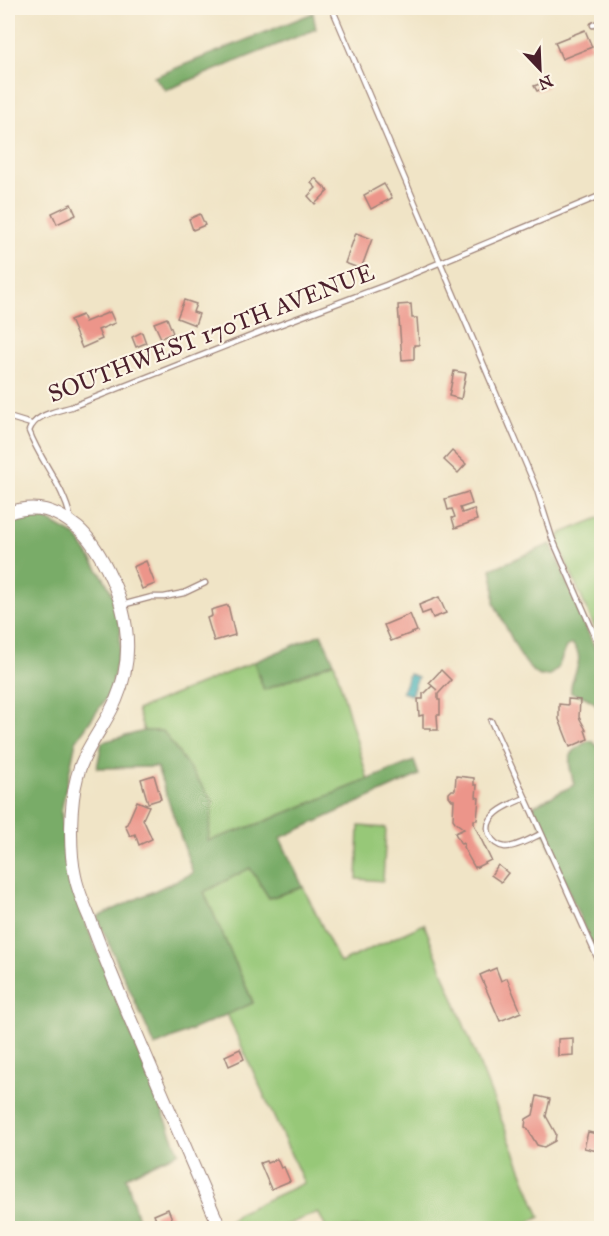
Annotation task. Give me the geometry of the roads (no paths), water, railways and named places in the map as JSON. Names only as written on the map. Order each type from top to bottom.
[{"type":"street","points":[[8,513],[27,508],[47,510],[71,523],[86,536],[99,554],[122,605],[127,639],[125,670],[116,701],[85,755],[77,776],[73,814],[74,870],[80,894],[109,969],[220,1228]]},
{"type":"lane","points":[[332,8],[537,490],[552,538],[602,652]]},
{"type":"lane","points":[[593,25],[602,21]]},
{"type":"lane","name":"SOUTHWEST 170TH AVENUE","points":[[71,523],[68,504],[28,431],[38,417],[71,407],[386,285],[602,195]]},
{"type":"lane","points":[[8,417],[31,424]]},
{"type":"lane","points":[[122,605],[152,597],[184,593],[205,583]]},
{"type":"lane","points":[[491,721],[602,968]]},
{"type":"lane","points":[[525,798],[500,810],[492,819],[488,830],[491,838],[504,847],[541,834]]},
{"type":"water","points":[[409,674],[418,677],[411,695],[402,692]]}]
